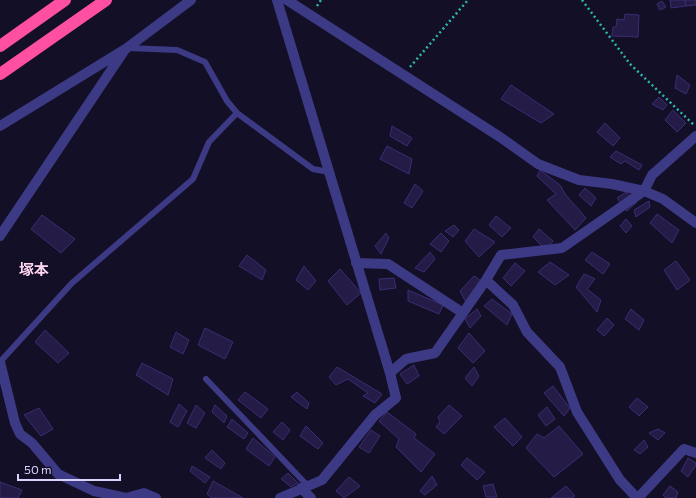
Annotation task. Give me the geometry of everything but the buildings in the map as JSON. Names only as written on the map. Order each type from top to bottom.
[{"type":"highway","points":[[0,46],[66,0]]},
{"type":"highway","points":[[0,74],[102,3]]},
{"type":"street","points":[[0,126],[127,48],[191,0]]},
{"type":"street","points":[[277,0],[390,373],[396,398],[375,415],[322,480],[280,498]]},
{"type":"street","points":[[287,0],[500,137],[538,164],[579,180],[612,184],[644,191],[663,199],[696,223]]},
{"type":"street","points":[[0,236],[127,48]]},
{"type":"street","points":[[390,373],[406,359],[435,353],[486,280],[501,255],[562,248],[644,191],[652,175],[696,136]]},
{"type":"street","points":[[356,263],[388,264],[463,313]]},
{"type":"street","points":[[486,280],[513,305],[527,332],[560,367],[577,412],[620,480],[638,498],[684,449],[696,453]]},
{"type":"street","points":[[0,362],[20,434],[32,443],[58,474],[94,491],[126,498],[144,493],[156,498]]},
{"type":"street","points":[[304,487],[311,498]]},
{"type":"lane","points":[[102,3],[112,0]]},
{"type":"lane","points":[[127,48],[177,50],[205,62],[227,101],[237,113],[313,169],[329,172]]},
{"type":"lane","points":[[0,362],[72,283],[193,179],[209,142],[237,113]]},
{"type":"lane","points":[[206,379],[304,487]]},
{"type":"path","points":[[404,75],[468,0]]},
{"type":"path","points":[[582,0],[630,64],[696,127]]},
{"type":"district","name":"塚本","points":[[34,270]]}]
